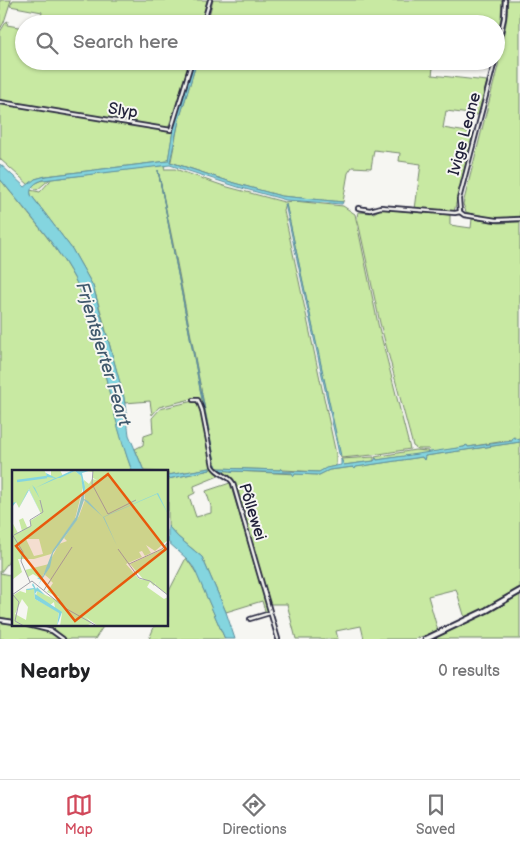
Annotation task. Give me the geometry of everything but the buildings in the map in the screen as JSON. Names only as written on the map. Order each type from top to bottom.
[{"type":"street","points":[[206,15],[210,0]]},
{"type":"street","points":[[504,15],[505,0]]},
{"type":"street","name":"Slyp","points":[[0,102],[171,130],[189,70]]},
{"type":"street","name":"Ivige Leane","points":[[460,212],[459,199],[493,70]]},
{"type":"street","points":[[358,208],[370,210],[381,207],[460,212],[464,215],[496,220],[520,219]]},
{"type":"street","name":"Pôllewei","points":[[193,400],[198,400],[202,410],[213,466],[218,472],[230,479],[233,484],[278,639]]},
{"type":"street","points":[[426,639],[487,610],[520,591]]},
{"type":"street","points":[[250,619],[270,613]]},
{"type":"street","points":[[32,626],[52,631],[63,639]]},
{"type":"green space","points":[[0,0],[11,0],[0,29]]},
{"type":"green space","points":[[13,0],[207,0],[203,15],[42,15],[42,12],[10,6]]},
{"type":"green space","points":[[213,0],[502,0],[501,15],[209,15]]},
{"type":"green space","points":[[507,0],[520,0],[520,216],[486,217],[466,212],[463,204],[497,70],[505,70],[505,29],[508,8]]},
{"type":"green space","points":[[8,21],[7,25],[15,26],[15,70],[187,70],[168,129],[0,101],[0,32]]},
{"type":"green space","points":[[194,70],[433,70],[432,75],[487,81],[478,115],[446,111],[443,128],[473,133],[454,212],[415,209],[421,164],[399,161],[400,153],[374,150],[371,168],[352,167],[348,173],[343,202],[281,196],[234,183],[169,161],[171,161],[179,120]]},
{"type":"green space","points":[[0,103],[173,131],[168,161],[46,176],[35,179],[29,185],[0,159]]},
{"type":"green space","points":[[165,165],[164,169],[175,169],[224,186],[284,202],[294,201],[343,206],[355,214],[378,324],[410,449],[341,458],[286,204],[284,211],[336,454],[336,466],[319,472],[282,469],[217,468],[213,466],[199,399],[195,398],[159,407],[152,415],[150,401],[125,403],[93,286],[72,249],[31,195],[30,190],[40,192],[50,179]],"holes":[[[158,170],[176,258],[215,462]]]},
{"type":"green space","points":[[0,179],[55,248],[82,294],[93,325],[115,414],[132,470],[12,470],[12,558],[0,573]]},
{"type":"green space","points":[[50,179],[37,190],[32,187],[36,183]]},
{"type":"green space","points":[[380,209],[450,215],[450,225],[471,228],[472,219],[499,223],[520,222],[520,440],[514,437],[512,440],[468,447],[466,445],[464,447],[430,453],[429,449],[417,449],[413,446],[380,323],[357,217],[358,212],[374,213]]},
{"type":"green space","points":[[193,401],[200,407],[213,467],[221,475],[194,486],[195,493],[189,496],[196,517],[211,513],[211,506],[206,491],[230,483],[269,613],[266,614],[262,601],[226,612],[202,557],[169,527],[169,479],[210,470],[210,468],[169,475],[169,470],[144,470],[135,449],[143,445],[144,436],[153,433],[152,418],[160,409]]},
{"type":"green space","points":[[520,442],[520,590],[465,618],[456,589],[428,596],[438,631],[415,639],[364,639],[361,626],[336,631],[338,639],[296,639],[287,604],[269,604],[235,482],[218,470],[231,471],[232,473],[233,471],[319,475],[329,470],[353,467],[355,469],[355,467],[422,457],[424,460],[425,456]]},
{"type":"green space","points":[[415,450],[428,451],[428,453],[377,460],[375,457]]},
{"type":"green space","points":[[374,457],[374,461],[344,465],[341,459]]},
{"type":"green space","points":[[186,558],[197,574],[225,639],[149,639],[155,626],[169,626],[169,591]]},
{"type":"green space","points":[[0,573],[12,576],[12,620],[0,617]]},
{"type":"green space","points":[[520,593],[520,639],[431,639],[488,611]]},
{"type":"green space","points":[[0,622],[12,624],[12,626],[26,626],[48,631],[61,639],[0,639]]},
{"type":"green space","points":[[43,626],[103,626],[95,639],[66,639],[53,628]]},
{"type":"water","name":"Frjentsjerter Feart","points":[[191,70],[194,70],[179,120],[170,162],[281,196],[343,202],[342,204],[286,200],[170,165],[43,180],[34,185],[31,195],[72,249],[93,286],[124,397],[129,435],[144,470],[132,470],[118,429],[93,325],[82,294],[56,248],[0,179],[0,164],[25,187],[35,179],[46,176],[168,161],[174,124]]},
{"type":"water","points":[[158,170],[215,462],[214,462]]},
{"type":"water","points":[[286,204],[341,456],[339,454]]},
{"type":"water","points":[[513,437],[520,440],[520,442],[425,456],[424,460],[422,457],[356,467],[355,469],[353,467],[329,470],[319,475],[295,474],[294,476],[292,473],[233,471],[232,473],[231,471],[218,470],[214,465],[216,464],[217,468],[280,470],[281,468],[283,471],[319,472],[326,468],[341,465],[341,459],[344,465],[374,461],[376,458],[377,460],[467,445],[468,447],[512,441]]},
{"type":"water","points":[[210,468],[210,470],[169,479],[169,475]]},
{"type":"water","points":[[169,527],[202,557],[226,612],[235,639],[225,639],[194,568],[169,543]]}]
